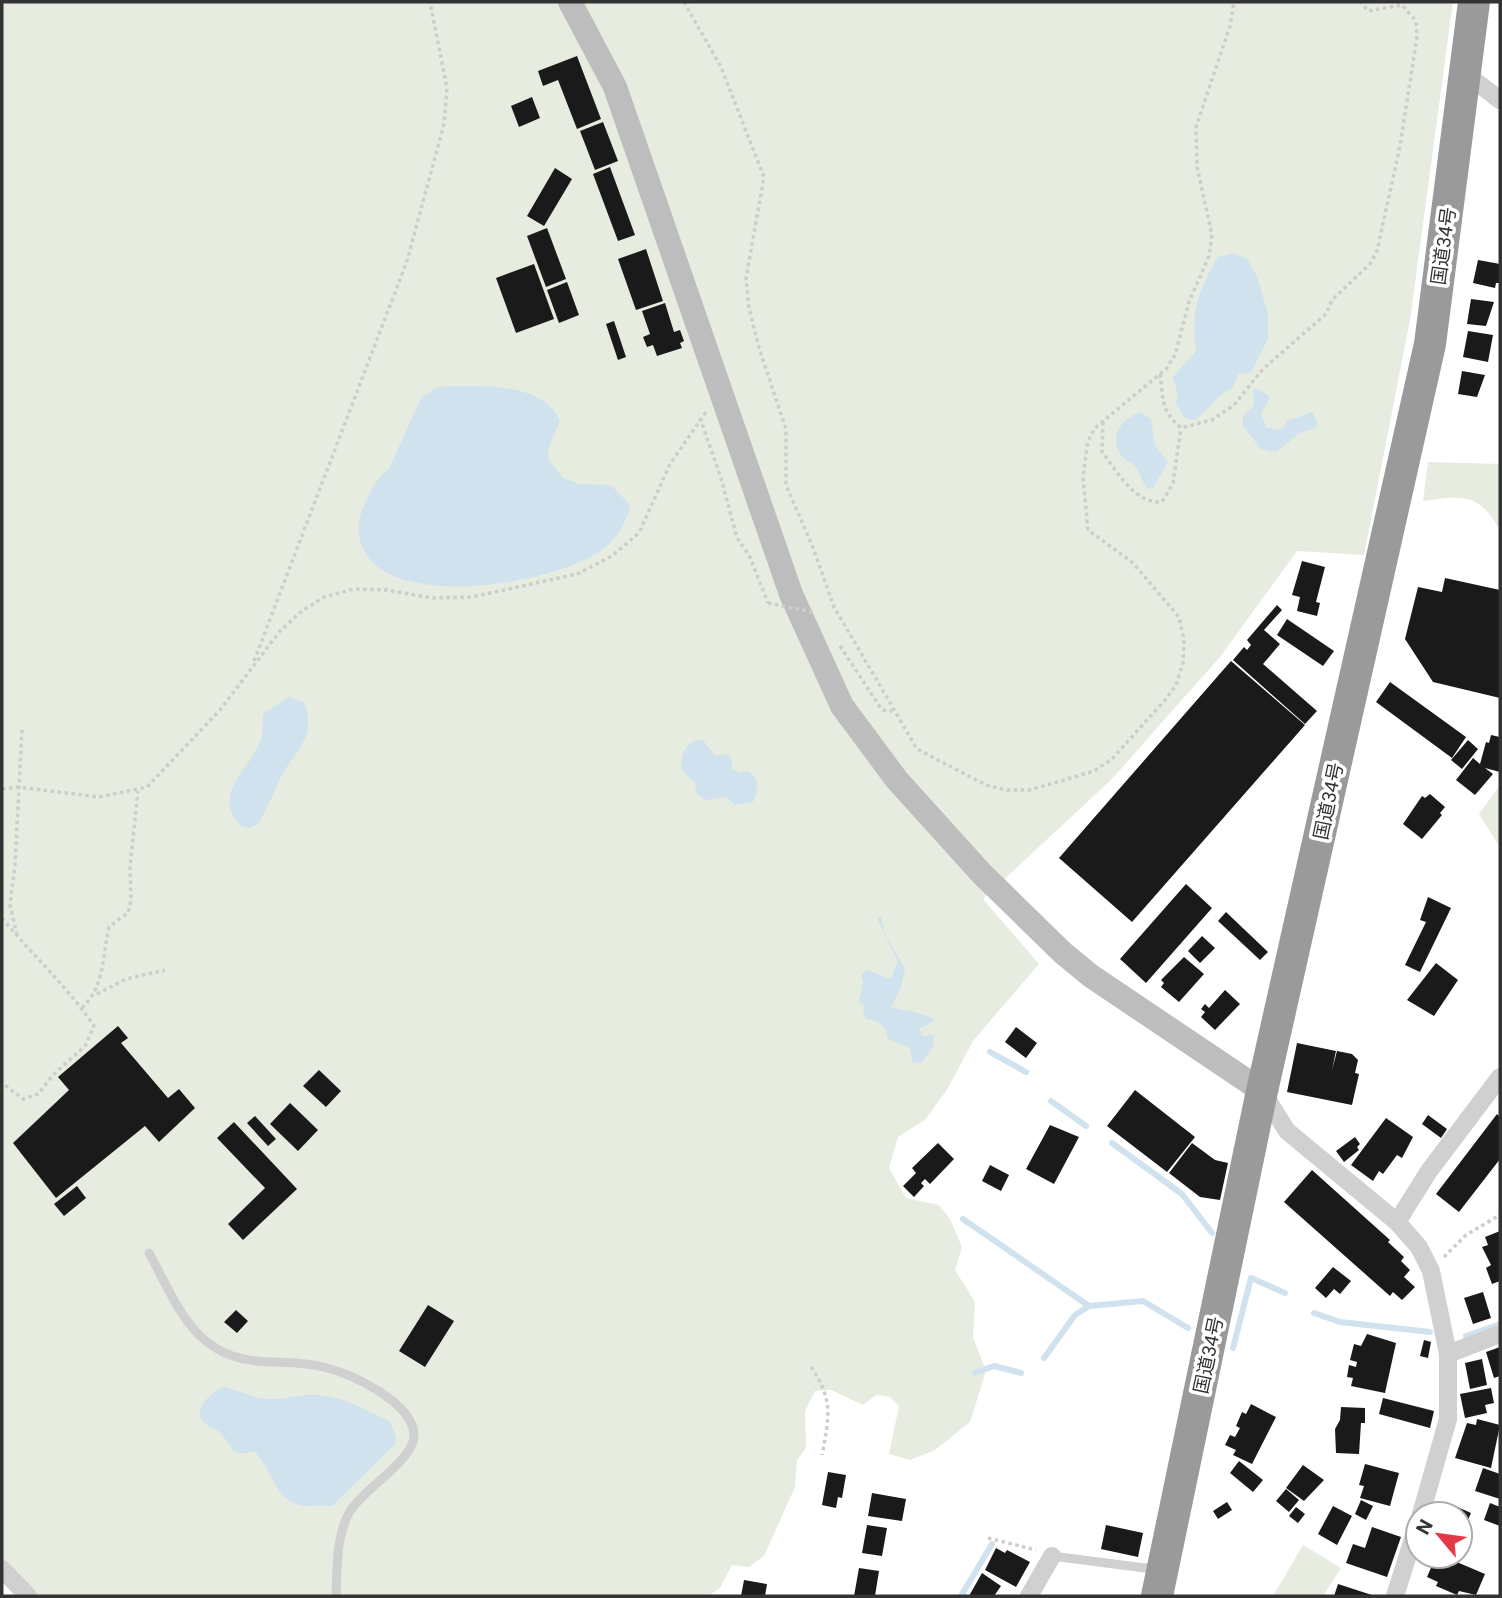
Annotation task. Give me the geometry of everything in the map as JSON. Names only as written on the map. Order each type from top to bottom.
[{"type":"highway","name":"国道34号","points":[[1157,1596],[1262,1091],[1430,344],[1467,75],[1474,2]]},
{"type":"street","points":[[570,2],[615,87],[791,594],[836,694],[897,780],[982,874],[1063,953],[1091,976],[1262,1091],[1287,1130],[1397,1222],[1419,1247],[1431,1271],[1448,1354],[1448,1419],[1425,1500]]},
{"type":"street","points":[[1467,75],[1500,100]]},
{"type":"street","points":[[1397,1222],[1429,1171],[1500,1077]]},
{"type":"street","points":[[1448,1354],[1500,1334]]},
{"type":"street","points":[[1029,1596],[1052,1556]]},
{"type":"street","points":[[2,1569],[28,1596]]},
{"type":"street","points":[[1401,1594],[1407,1570]]},
{"type":"lane","points":[[149,1253],[189,1322],[206,1341],[245,1362],[324,1367],[380,1391],[399,1405],[408,1419],[414,1433],[412,1448],[363,1492],[342,1529],[336,1596]]},
{"type":"lane","points":[[1052,1556],[1145,1568],[1164,1564]]},
{"type":"path","points":[[252,666],[356,387],[407,261],[436,154],[444,124],[447,88],[430,2]]},
{"type":"path","points":[[684,2],[721,66],[764,177],[747,288],[759,348],[786,429],[786,485],[834,607],[918,749],[986,785],[1007,790],[1030,790],[1094,771],[1121,750],[1166,699],[1176,685],[1184,663],[1184,640],[1178,617],[1132,562],[1088,530],[1083,478],[1088,441],[1103,421],[1160,374],[1175,355],[1189,302],[1209,256],[1212,235],[1197,167],[1195,127],[1230,26],[1234,2]]},
{"type":"path","points":[[1181,428],[1212,420],[1234,405],[1263,369],[1326,314],[1332,300],[1370,264],[1377,251],[1409,93],[1417,29],[1411,12],[1402,5],[1368,11],[1361,2]]},
{"type":"path","points":[[1160,374],[1161,399],[1167,414],[1181,428]]},
{"type":"path","points":[[2,789],[18,787],[99,797],[138,791],[159,777],[220,710],[280,631],[302,611],[324,597],[354,589],[386,590],[433,598],[472,597],[577,574],[612,556],[639,533],[670,464],[699,418],[723,397]]},
{"type":"path","points":[[699,418],[721,478],[737,538],[748,555],[768,603],[813,612],[819,619]]},
{"type":"path","points":[[1103,421],[1102,452],[1139,498],[1152,502],[1162,502],[1173,483],[1181,428]]},
{"type":"path","points":[[839,645],[882,710],[894,712]]},
{"type":"path","points":[[17,937],[10,905],[15,864],[22,730]]},
{"type":"path","points":[[95,995],[109,927],[128,913],[131,901],[130,866],[138,791]]},
{"type":"path","points":[[2,918],[82,1008],[94,1026],[85,1046],[54,1074],[38,1094],[23,1099],[2,1083]]},
{"type":"path","points":[[82,1008],[95,995],[126,979],[165,970]]},
{"type":"path","points":[[1431,1271],[1466,1235],[1500,1215]]},
{"type":"path","points":[[811,1367],[825,1387],[830,1414],[822,1455]]},
{"type":"path","points":[[988,1538],[1052,1556]]},
{"type":"shaded area","points":[[2,2],[1453,2],[1410,320],[1364,555],[1297,551],[1220,657],[1111,780],[983,899],[1039,964],[973,1041],[948,1088],[925,1120],[898,1137],[889,1168],[906,1198],[939,1205],[950,1219],[962,1247],[955,1270],[975,1302],[973,1337],[986,1371],[970,1422],[935,1450],[910,1460],[889,1454],[899,1406],[890,1397],[876,1395],[863,1405],[831,1390],[815,1391],[805,1411],[806,1448],[797,1460],[795,1487],[764,1556],[749,1567],[732,1565],[720,1588],[708,1596],[35,1596],[2,1561]]},
{"type":"shaded area","points":[[1428,462],[1500,464],[1500,530],[1484,509],[1468,499],[1423,501]]},
{"type":"shaded area","points":[[1500,785],[1500,847],[1479,814]]},
{"type":"shaded area","points":[[1303,1545],[1341,1568],[1323,1596],[1273,1596]]},
{"type":"water","points":[[1233,253],[1247,259],[1256,274],[1268,314],[1268,339],[1251,372],[1238,374],[1232,388],[1197,418],[1185,418],[1176,403],[1178,395],[1173,377],[1196,351],[1195,314],[1206,280],[1218,257]]},
{"type":"water","points":[[452,386],[513,389],[528,393],[552,409],[560,421],[548,449],[549,460],[563,478],[580,484],[611,485],[630,505],[624,524],[612,541],[580,562],[551,572],[516,581],[480,585],[444,586],[411,582],[384,571],[366,554],[361,544],[359,529],[361,513],[369,495],[389,469],[421,398],[436,388]]},
{"type":"water","points":[[1257,388],[1270,397],[1261,414],[1266,427],[1277,430],[1284,427],[1287,421],[1312,412],[1318,423],[1315,428],[1301,432],[1276,452],[1261,449],[1243,426],[1243,416],[1254,405],[1253,391]]},
{"type":"water","points":[[1140,412],[1151,419],[1155,446],[1168,462],[1153,488],[1147,489],[1136,467],[1121,455],[1116,441],[1123,424]]},
{"type":"water","points":[[289,697],[304,702],[308,725],[306,734],[259,823],[251,828],[242,827],[233,815],[231,792],[262,736],[263,714]]},
{"type":"water","points":[[695,740],[703,740],[715,756],[727,754],[732,760],[732,769],[740,773],[748,771],[755,777],[757,785],[753,802],[735,805],[726,797],[705,800],[696,793],[695,783],[681,770],[684,752]]},
{"type":"water","points":[[881,917],[885,934],[905,969],[901,988],[891,1007],[919,1013],[935,1020],[919,1029],[922,1036],[934,1035],[933,1047],[922,1062],[913,1063],[910,1048],[888,1039],[886,1030],[877,1021],[866,1019],[863,1012],[865,1006],[859,1002],[863,983],[861,975],[867,970],[891,979],[898,962],[877,918]]},
{"type":"water","points":[[223,1387],[266,1399],[314,1395],[344,1401],[390,1422],[396,1437],[395,1444],[332,1506],[299,1505],[284,1496],[254,1451],[236,1452],[218,1431],[202,1420],[202,1405]]},
{"type":"building","points":[[577,56],[601,119],[577,129],[558,80],[543,86],[538,71]]},
{"type":"building","points":[[532,97],[540,118],[519,127],[511,106]]},
{"type":"building","points":[[603,122],[618,161],[595,170],[580,131]]},
{"type":"building","points":[[610,167],[635,235],[618,241],[593,174]]},
{"type":"building","points":[[555,168],[572,179],[544,226],[527,216]]},
{"type":"building","points":[[547,228],[566,279],[546,287],[527,236]]},
{"type":"building","points":[[646,249],[663,301],[636,310],[618,259]]},
{"type":"building","points":[[1478,260],[1500,264],[1499,283],[1496,283],[1495,288],[1473,283]]},
{"type":"building","points":[[534,264],[554,319],[516,333],[496,278]]},
{"type":"building","points":[[567,282],[579,315],[559,323],[547,290]]},
{"type":"building","points":[[1471,299],[1494,302],[1486,326],[1467,324]]},
{"type":"building","points":[[665,303],[674,332],[680,330],[684,341],[680,343],[682,348],[657,356],[653,345],[647,347],[643,337],[650,334],[642,311]]},
{"type":"building","points":[[614,321],[626,357],[618,360],[606,324]]},
{"type":"building","points":[[1468,331],[1493,335],[1488,362],[1463,357]]},
{"type":"building","points":[[1462,371],[1485,375],[1477,397],[1458,394]]},
{"type":"building","points":[[1302,561],[1325,567],[1316,602],[1320,603],[1317,616],[1297,611],[1300,597],[1292,595]]},
{"type":"building","points":[[1445,578],[1500,590],[1500,698],[1433,682],[1405,639],[1418,587],[1442,592]]},
{"type":"building","points":[[1277,605],[1282,610],[1264,630],[1280,644],[1263,664],[1317,711],[1305,724],[1233,660],[1244,647],[1247,650],[1251,645],[1247,640]]},
{"type":"building","points":[[1287,619],[1334,651],[1323,666],[1277,635]]},
{"type":"building","points":[[1231,661],[1305,725],[1132,922],[1059,858]]},
{"type":"building","points":[[1390,682],[1466,737],[1452,758],[1376,702]]},
{"type":"building","points":[[1491,735],[1500,737],[1500,772],[1485,768],[1493,774],[1475,795],[1456,780],[1473,758],[1480,764],[1486,742],[1489,743]]},
{"type":"building","points":[[1468,740],[1478,749],[1462,769],[1451,760]]},
{"type":"building","points":[[1430,794],[1445,807],[1440,813],[1442,815],[1422,839],[1403,824],[1422,796],[1425,798]]},
{"type":"building","points":[[1186,884],[1212,908],[1146,983],[1120,959]]},
{"type":"building","points":[[1428,897],[1451,908],[1420,972],[1405,965],[1426,922],[1420,920]]},
{"type":"building","points":[[1226,912],[1268,952],[1260,960],[1218,921]]},
{"type":"building","points":[[1202,936],[1215,948],[1200,963],[1188,951]]},
{"type":"building","points":[[1184,957],[1204,974],[1179,1002],[1161,987],[1164,983],[1161,980]]},
{"type":"building","points":[[1436,963],[1458,980],[1434,1016],[1407,1000]]},
{"type":"building","points":[[1225,990],[1240,1004],[1215,1030],[1201,1017],[1205,1012],[1201,1009],[1205,1004],[1209,1008]]},
{"type":"building","points":[[118,1026],[128,1038],[121,1043],[168,1098],[179,1089],[195,1108],[159,1142],[145,1126],[56,1198],[13,1143],[69,1090],[58,1077]]},
{"type":"building","points":[[1016,1027],[1037,1043],[1026,1058],[1005,1042]]},
{"type":"building","points":[[1297,1043],[1336,1051],[1332,1070],[1337,1051],[1352,1054],[1358,1060],[1355,1073],[1359,1074],[1352,1105],[1287,1092]]},
{"type":"building","points":[[319,1070],[341,1091],[326,1107],[303,1086]]},
{"type":"building","points":[[1135,1090],[1195,1137],[1167,1172],[1107,1126]]},
{"type":"building","points":[[290,1103],[318,1130],[298,1151],[270,1124]]},
{"type":"building","points":[[1497,1114],[1500,1117],[1500,1159],[1459,1212],[1436,1194]]},
{"type":"building","points":[[1428,1115],[1447,1129],[1441,1138],[1422,1124]]},
{"type":"building","points":[[255,1116],[276,1139],[268,1146],[247,1123]]},
{"type":"building","points":[[1386,1118],[1413,1137],[1402,1158],[1397,1155],[1383,1174],[1379,1171],[1373,1181],[1351,1165]]},
{"type":"building","points":[[234,1122],[297,1189],[243,1240],[228,1224],[265,1188],[217,1138]]},
{"type":"building","points":[[1050,1125],[1079,1137],[1054,1184],[1026,1169]]},
{"type":"building","points":[[1355,1137],[1360,1144],[1357,1147],[1359,1150],[1344,1162],[1336,1151]]},
{"type":"building","points":[[938,1143],[954,1159],[930,1184],[925,1179],[921,1183],[924,1186],[914,1197],[903,1186],[916,1173],[912,1168]]},
{"type":"building","points":[[1192,1143],[1215,1160],[1228,1163],[1220,1200],[1200,1197],[1169,1173]]},
{"type":"building","points":[[990,1165],[1009,1175],[1001,1191],[982,1181]]},
{"type":"building","points":[[1312,1170],[1390,1240],[1388,1242],[1404,1257],[1401,1261],[1410,1270],[1404,1277],[1415,1287],[1402,1300],[1393,1292],[1390,1296],[1284,1202]]},
{"type":"building","points":[[77,1186],[86,1198],[64,1216],[54,1204]]},
{"type":"building","points":[[1500,1231],[1500,1281],[1492,1284],[1486,1268],[1491,1265],[1482,1247],[1488,1245],[1485,1237]]},
{"type":"building","points":[[1333,1267],[1351,1281],[1340,1294],[1334,1289],[1326,1298],[1315,1288]]},
{"type":"building","points":[[1483,1292],[1491,1318],[1473,1324],[1464,1298]]},
{"type":"building","points":[[428,1305],[454,1321],[425,1367],[399,1351]]},
{"type":"building","points":[[236,1310],[248,1321],[237,1333],[224,1322]]},
{"type":"building","points":[[1367,1334],[1396,1343],[1385,1393],[1351,1386],[1353,1378],[1347,1377],[1349,1365],[1356,1367],[1357,1362],[1350,1360],[1354,1344],[1361,1346]]},
{"type":"building","points":[[1424,1340],[1431,1342],[1428,1358],[1420,1356]]},
{"type":"building","points":[[1500,1347],[1500,1376],[1494,1378],[1486,1352]]},
{"type":"building","points":[[1482,1359],[1487,1385],[1470,1389],[1465,1363]]},
{"type":"building","points":[[1491,1388],[1494,1403],[1485,1405],[1487,1413],[1465,1418],[1460,1394]]},
{"type":"building","points":[[1383,1398],[1434,1411],[1430,1428],[1379,1414]]},
{"type":"building","points":[[1251,1404],[1276,1417],[1252,1464],[1233,1455],[1236,1450],[1225,1445],[1230,1435],[1235,1437],[1240,1428],[1236,1426],[1242,1412],[1246,1414]]},
{"type":"building","points":[[1341,1407],[1365,1408],[1359,1454],[1336,1453],[1335,1429],[1340,1420]]},
{"type":"building","points":[[1477,1419],[1500,1425],[1491,1468],[1455,1458],[1467,1423],[1476,1425]]},
{"type":"building","points":[[1239,1461],[1263,1480],[1253,1492],[1230,1473]]},
{"type":"building","points":[[1365,1464],[1399,1473],[1390,1506],[1360,1498],[1364,1486],[1359,1485]]},
{"type":"building","points":[[1303,1465],[1324,1480],[1304,1501],[1286,1488]]},
{"type":"building","points":[[1483,1468],[1500,1474],[1500,1499],[1475,1491]]},
{"type":"building","points":[[828,1472],[846,1475],[842,1498],[838,1497],[836,1508],[822,1505]]},
{"type":"building","points":[[1286,1489],[1299,1500],[1289,1512],[1276,1501]]},
{"type":"building","points":[[872,1493],[906,1499],[902,1521],[868,1516]]},
{"type":"building","points":[[1361,1500],[1373,1506],[1366,1520],[1355,1514]]},
{"type":"building","points":[[1227,1502],[1232,1510],[1218,1519],[1213,1511]]},
{"type":"building","points":[[1490,1503],[1500,1507],[1500,1526],[1484,1520]]},
{"type":"building","points":[[1333,1506],[1352,1516],[1337,1545],[1318,1534]]},
{"type":"building","points":[[1296,1507],[1305,1514],[1298,1523],[1289,1516]]},
{"type":"building","points":[[867,1525],[887,1528],[882,1556],[862,1553]]},
{"type":"building","points":[[1106,1525],[1143,1533],[1138,1557],[1101,1549]]},
{"type":"building","points":[[1372,1527],[1401,1537],[1387,1577],[1346,1563],[1353,1544],[1365,1548]]},
{"type":"building","points":[[996,1548],[1005,1553],[1007,1550],[1030,1562],[1016,1587],[985,1570]]},
{"type":"building","points":[[859,1568],[879,1571],[875,1596],[854,1596]]},
{"type":"building","points":[[1474,1569],[1485,1574],[1476,1595],[1459,1591],[1457,1595],[1436,1586],[1438,1582],[1427,1577],[1430,1570]]},
{"type":"building","points":[[982,1573],[1001,1586],[994,1596],[969,1596]]},
{"type":"building","points":[[744,1580],[767,1584],[765,1596],[741,1596]]},
{"type":"building","points":[[1338,1584],[1375,1596],[1334,1596]]},
{"type":"waterway","points":[[990,1052],[1026,1072]]},
{"type":"waterway","points":[[1051,1101],[1086,1126]]},
{"type":"waterway","points":[[1112,1143],[1182,1194],[1212,1233]]},
{"type":"waterway","points":[[963,1219],[1089,1306]]},
{"type":"waterway","points":[[1233,1348],[1251,1278],[1285,1293]]},
{"type":"waterway","points":[[1044,1358],[1075,1315],[1089,1306],[1143,1301],[1188,1328]]},
{"type":"waterway","points":[[1314,1313],[1340,1322],[1430,1332]]},
{"type":"waterway","points":[[1466,1336],[1500,1324]]},
{"type":"waterway","points":[[975,1373],[994,1366],[1021,1373]]},
{"type":"waterway","points":[[961,1596],[992,1544]]}]
